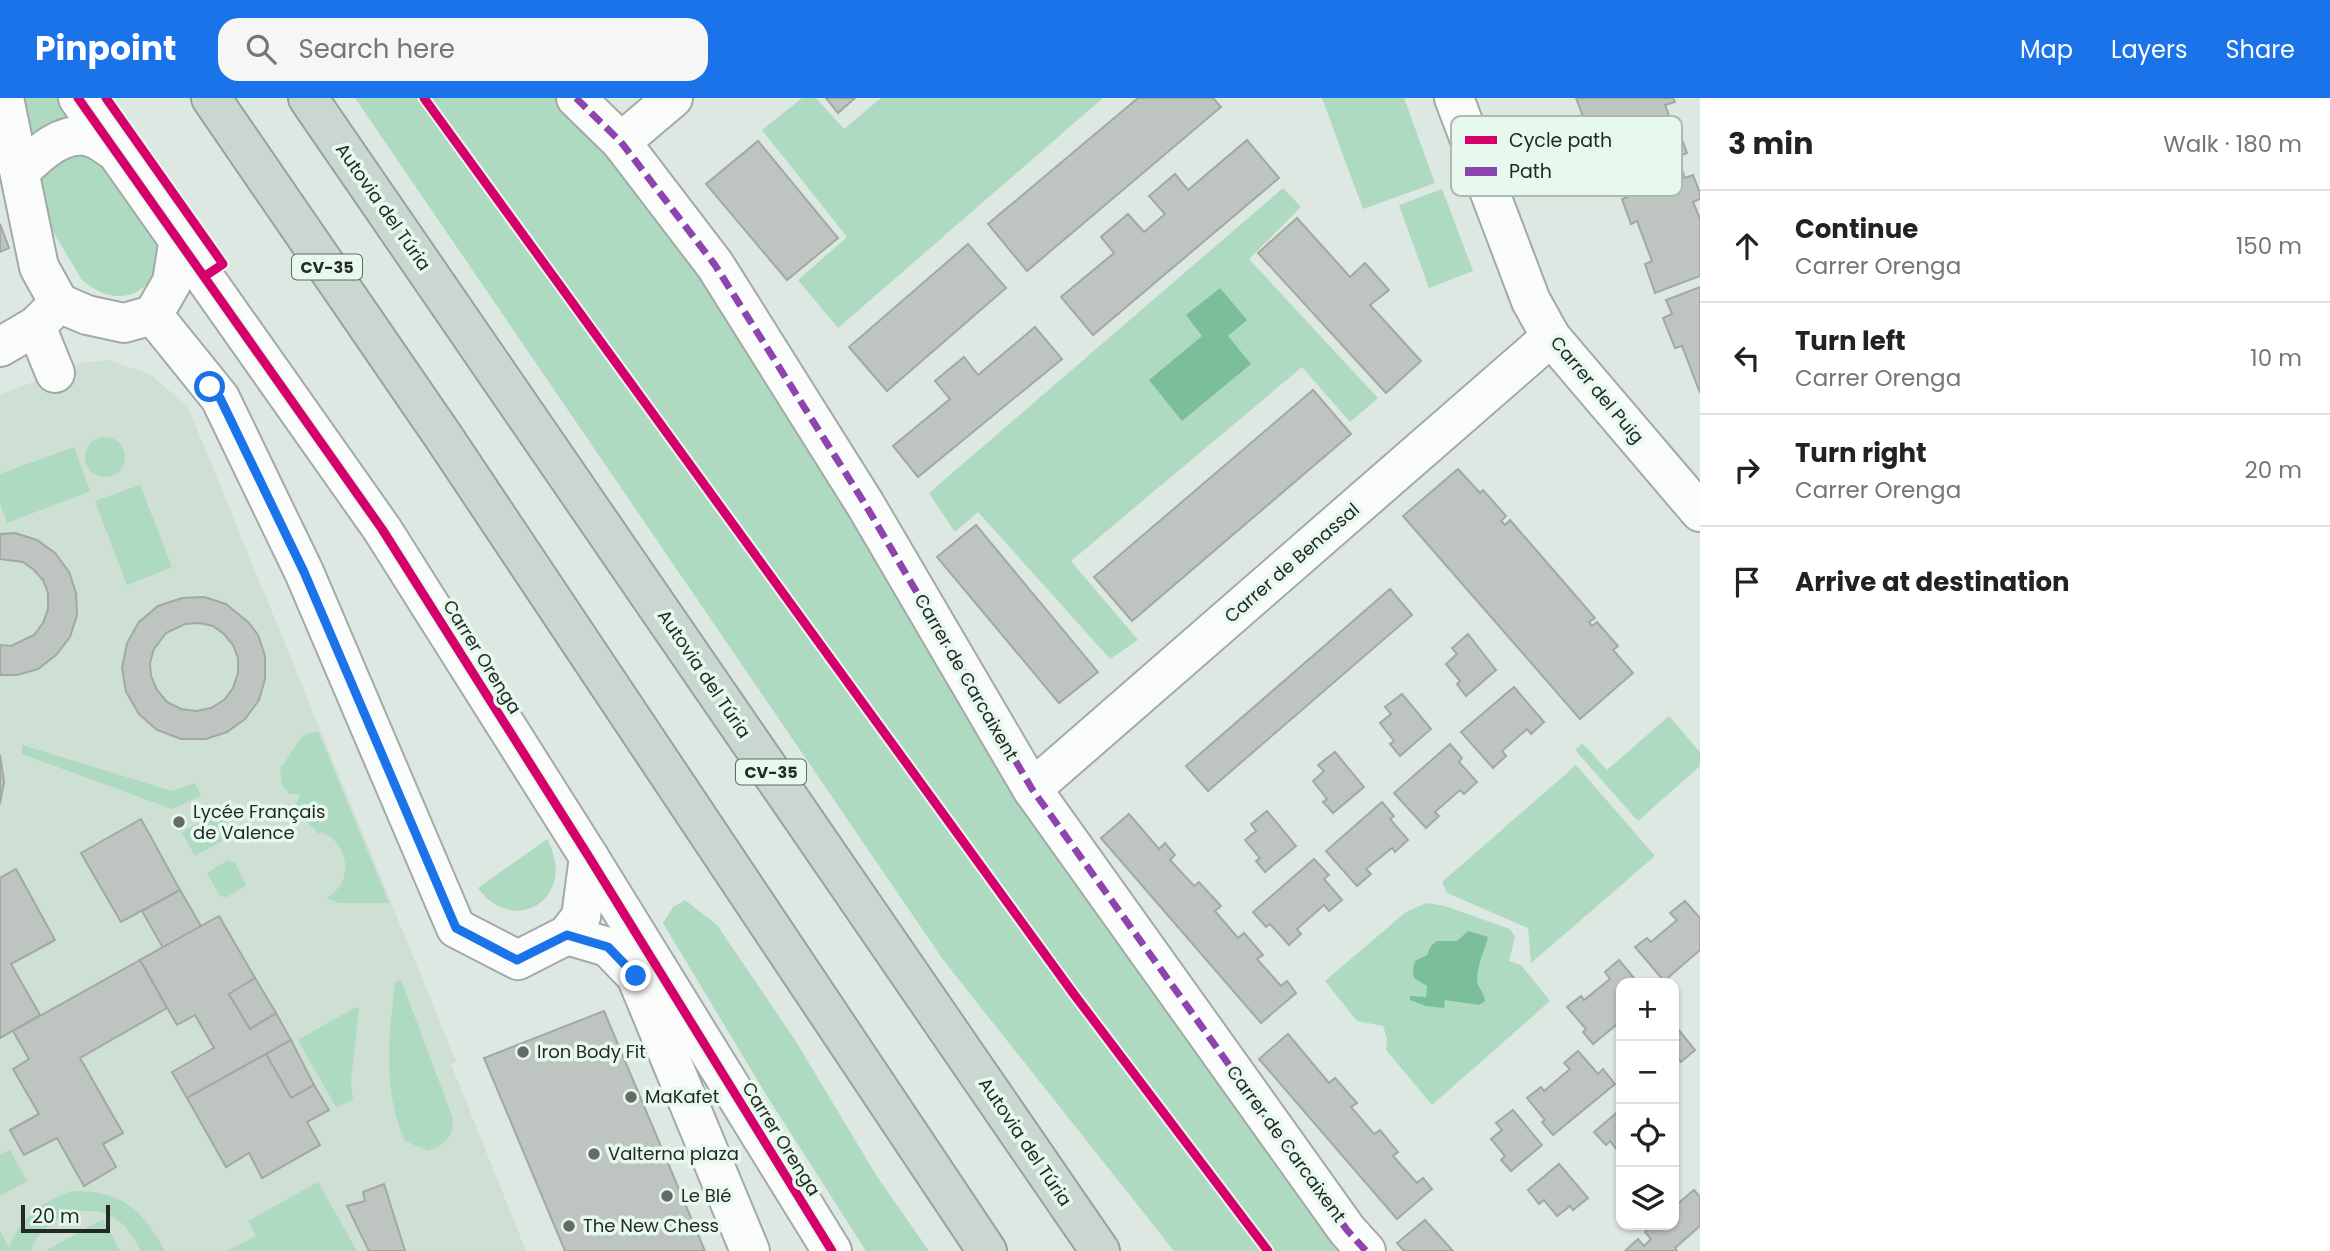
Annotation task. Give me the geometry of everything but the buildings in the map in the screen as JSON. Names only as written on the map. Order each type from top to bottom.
[{"type":"highway","name":"CV-35","points":[[211,98],[450,447],[987,1251]]},
{"type":"highway","name":"Autovia del Túria","points":[[308,98],[1100,1251]]},
{"type":"street","points":[[4,98],[48,314],[55,373]]},
{"type":"street","name":"Carrer Orenga","points":[[78,98],[382,529],[589,856],[832,1251]]},
{"type":"street","name":"Carrer de Carcaixent","points":[[576,98],[621,142],[715,265],[865,504],[1032,789],[1348,1230],[1366,1251]]},
{"type":"street","points":[[621,142],[673,98]]},
{"type":"street","name":"Carrer del Puig","points":[[1454,98],[1461,116]]},
{"type":"street","points":[[21,171],[40,151],[67,137],[92,138],[118,153]]},
{"type":"street","name":"Carrer del Puig","points":[[1491,196],[1531,302],[1551,337],[1700,512]]},
{"type":"street","points":[[0,347],[48,314],[87,315],[124,323],[153,315],[172,282],[179,238]]},
{"type":"street","points":[[153,315],[220,398],[304,572],[456,928],[517,960],[567,935],[581,917],[589,856]]},
{"type":"street","name":"Carrer de Benassal","points":[[1032,789],[1486,375],[1551,337]]},
{"type":"street","points":[[567,935],[608,947],[636,976],[750,1251]]},
{"type":"shaded area","points":[[11,98],[62,98],[76,119],[30,141]]},
{"type":"shaded area","points":[[355,98],[581,98],[614,129],[1021,761],[1362,1251],[1174,1251],[944,961]]},
{"type":"shaded area","points":[[802,98],[816,98],[844,129],[881,98],[1103,98],[838,328],[798,280],[847,237],[762,130]]},
{"type":"shaded area","points":[[1322,98],[1404,98],[1435,183],[1363,209]]},
{"type":"shaded area","points":[[101,154],[143,216],[159,246],[156,268],[149,281],[139,291],[125,296],[105,294],[82,280],[33,198],[37,172],[54,156]]},
{"type":"shaded area","points":[[1283,188],[1301,207],[1249,259],[1378,398],[1350,422],[1302,367],[1071,561],[1138,640],[1110,659],[978,512],[955,532],[929,493]]},
{"type":"shaded area","points":[[1442,189],[1473,271],[1429,288],[1399,205]]},
{"type":"shaded area","points":[[1220,288],[1247,320],[1228,336],[1251,364],[1182,421],[1149,380],[1202,336],[1186,315]]},
{"type":"shaded area","name":"Lycée Français de Valence","points":[[108,360],[150,374],[188,407],[456,1061],[451,1064],[526,1251],[0,1251],[0,395],[81,363]]},
{"type":"shaded area","points":[[105,437],[119,443],[125,457],[119,471],[105,477],[91,471],[85,457],[91,443]]},
{"type":"shaded area","points":[[74,447],[90,491],[7,523],[0,503],[0,474]]},
{"type":"shaded area","points":[[140,485],[172,567],[127,585],[95,501]]},
{"type":"shaded area","points":[[1669,716],[1700,752],[1700,766],[1638,821],[1575,750],[1582,743],[1607,770]]},
{"type":"shaded area","points":[[318,731],[389,903],[339,903],[326,898],[342,883],[345,873],[343,854],[331,837],[321,832],[319,834],[294,808],[301,794],[289,794],[282,784],[280,769],[303,735]]},
{"type":"shaded area","points":[[22,745],[172,791],[195,783],[201,796],[172,809],[22,754]]},
{"type":"shaded area","points":[[1576,765],[1655,856],[1531,963],[1528,928],[1447,893],[1442,882]]},
{"type":"shaded area","points":[[220,811],[233,835],[195,856],[182,832]]},
{"type":"shaded area","points":[[547,839],[555,860],[555,879],[549,894],[538,904],[524,910],[508,910],[493,903],[478,888]]},
{"type":"shaded area","points":[[228,860],[235,863],[246,886],[227,897],[220,896],[207,873]]},
{"type":"shaded area","points":[[685,900],[717,925],[795,1040],[876,1175],[929,1251],[866,1251],[767,1096],[663,923],[673,907]]},
{"type":"shaded area","points":[[1426,903],[1445,906],[1510,929],[1515,937],[1509,961],[1521,965],[1550,1001],[1432,1105],[1386,1050],[1387,1038],[1383,1026],[1357,1021],[1325,981],[1406,912]]},
{"type":"shaded area","points":[[1468,931],[1488,937],[1477,980],[1485,1001],[1479,1005],[1445,1000],[1444,1008],[1426,1006],[1410,1000],[1410,996],[1426,997],[1427,986],[1414,978],[1415,961],[1427,955],[1437,941],[1457,941]]},
{"type":"shaded area","points":[[401,980],[452,1116],[451,1134],[429,1151],[405,1141],[393,1102],[389,1063],[391,1022],[395,982]]},
{"type":"shaded area","points":[[356,1007],[359,1008],[351,1081],[353,1100],[336,1107],[298,1040]]},
{"type":"shaded area","points":[[10,1150],[27,1181],[0,1196],[0,1155]]},
{"type":"shaded area","points":[[318,1182],[357,1251],[227,1251],[256,1236],[248,1221]]},
{"type":"shaded area","points":[[71,1191],[104,1194],[128,1205],[148,1223],[165,1251],[141,1251],[130,1232],[118,1220],[101,1212],[89,1211],[76,1212],[53,1222],[36,1240],[31,1251],[0,1251],[0,1231],[9,1248],[20,1227],[33,1212]]},
{"type":"shaded area","points":[[103,1219],[120,1251],[45,1251]]},
{"type":"marked path","points":[[576,98],[621,142],[715,265],[865,504],[1032,789],[1347,1230],[1366,1251]]},
{"type":"cycle path","points":[[78,98],[382,529],[589,857],[832,1251]]},
{"type":"cycle path","points":[[106,98],[223,264],[205,276]]},
{"type":"cycle path","points":[[424,98],[1073,993],[1268,1251]]},
{"type":"place","name":"Lycée Français de Valence","points":[[179,822]]},
{"type":"place","name":"Iron Body Fit","points":[[523,1052]]},
{"type":"place","name":"MaKafet","points":[[631,1097]]},
{"type":"place","name":"Valterna plaza","points":[[594,1154]]},
{"type":"place","name":"Le Blé","points":[[667,1196]]},
{"type":"place","name":"The New Chess","points":[[569,1226]]},
{"type":"route","points":[[210,387],[220,398],[304,572],[456,928],[517,960],[567,935],[608,947],[636,976]]}]
